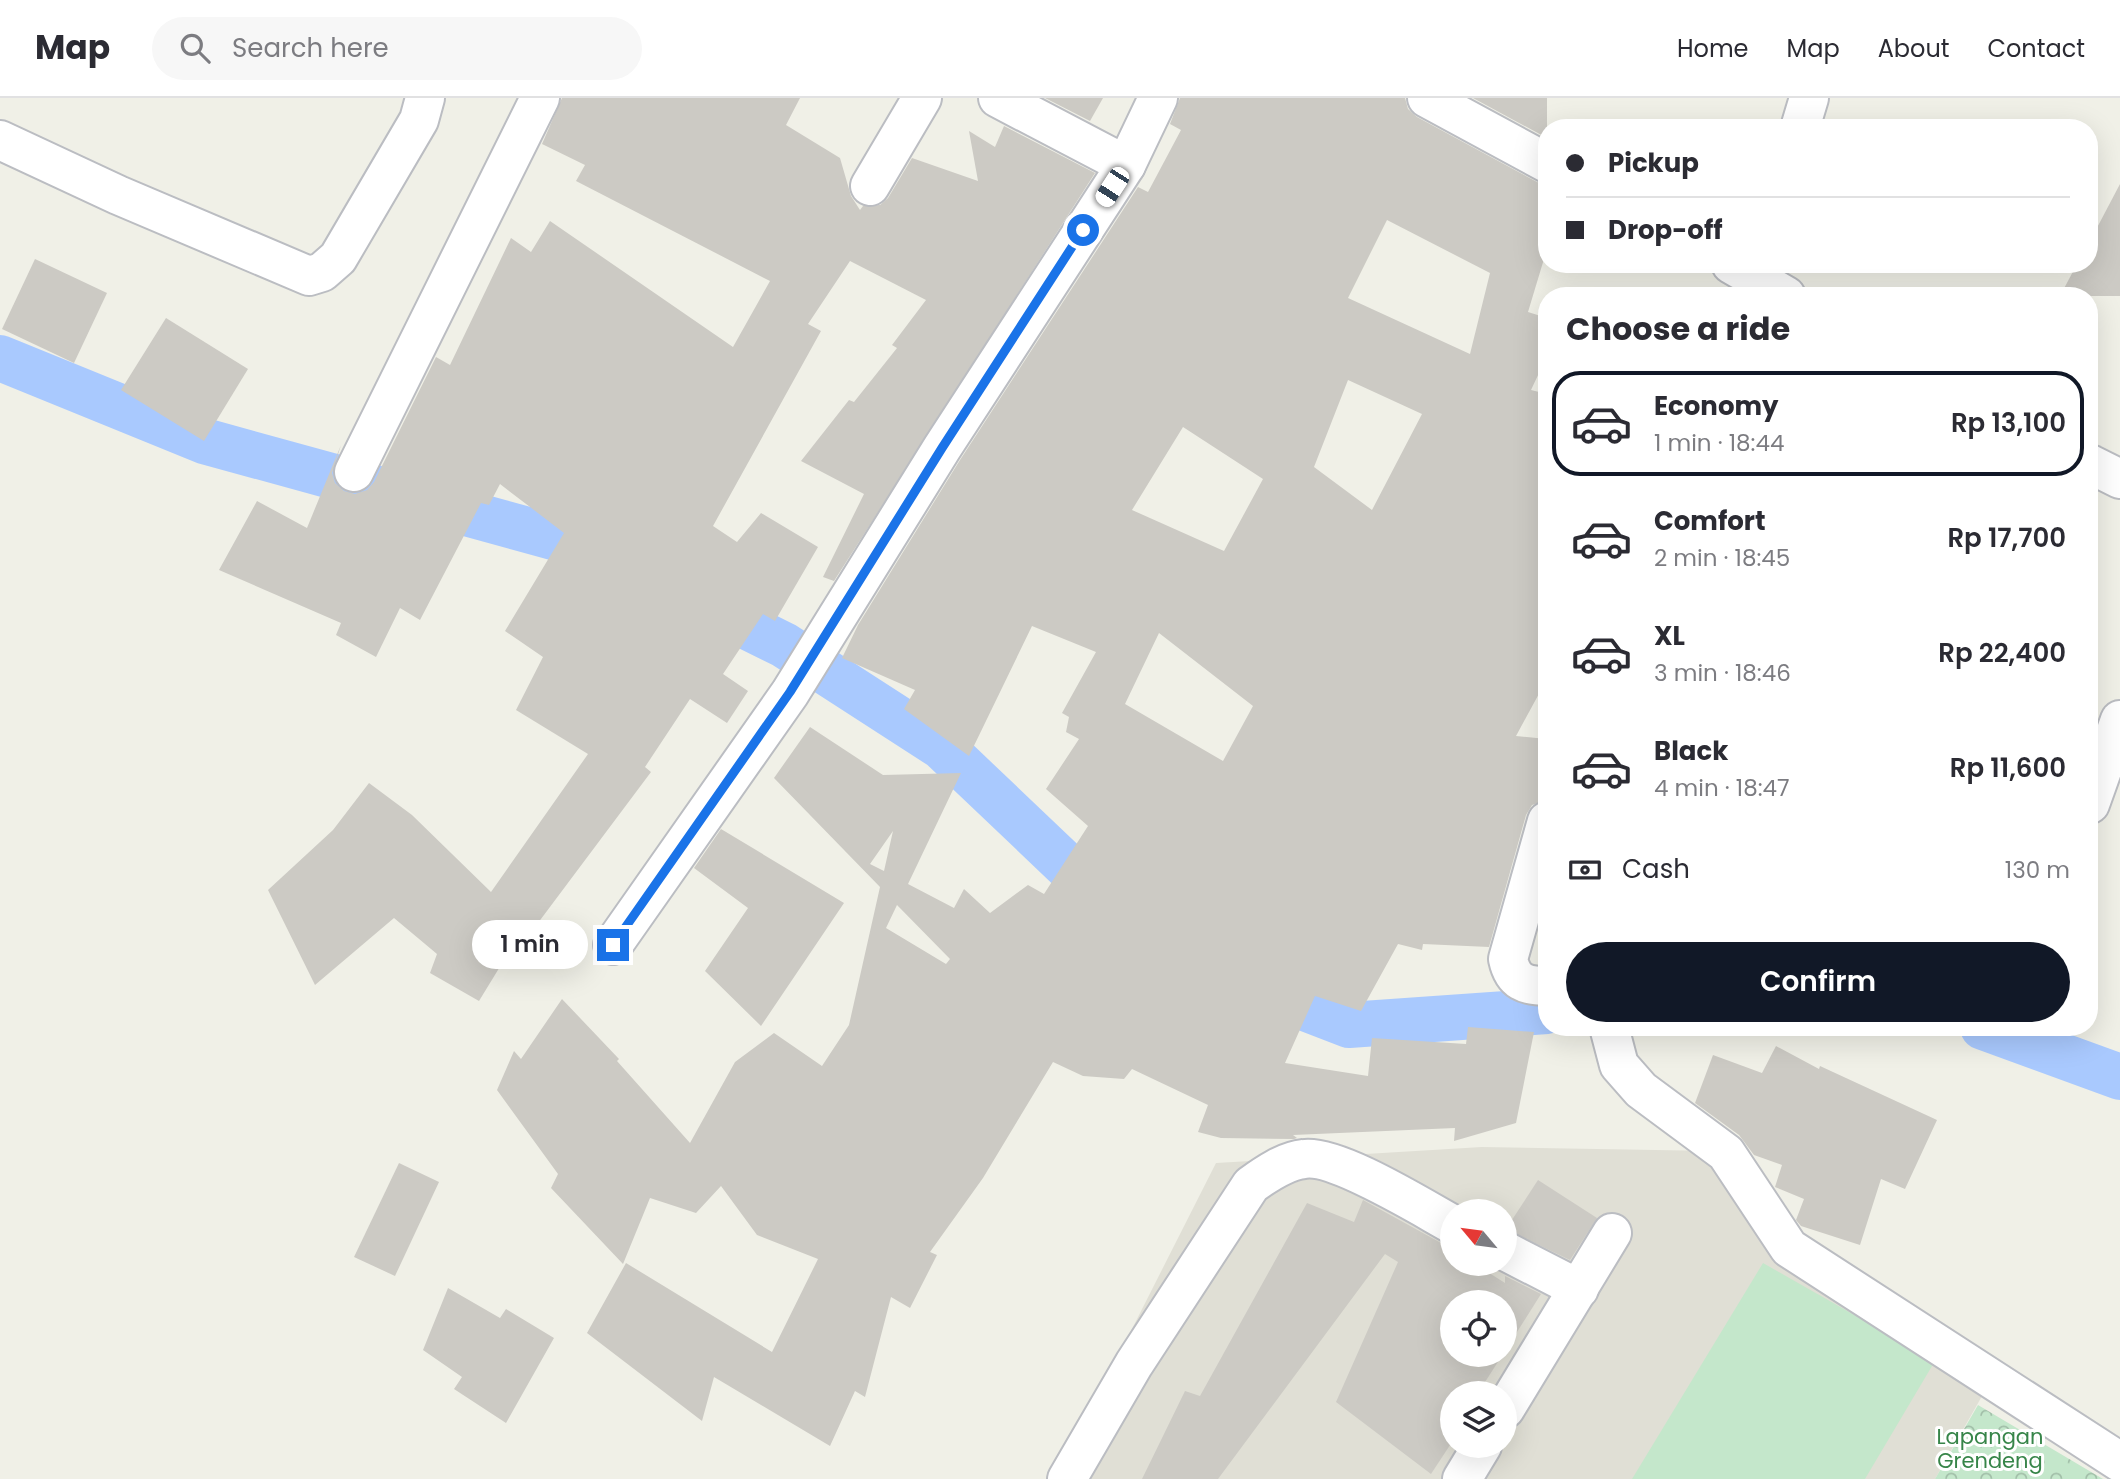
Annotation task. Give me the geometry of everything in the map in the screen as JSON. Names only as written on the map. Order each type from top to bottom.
[{"type":"street","points":[[0,140],[309,276],[322,272],[338,258],[419,120],[425,98]]},
{"type":"street","points":[[354,472],[540,98]]},
{"type":"street","points":[[870,186],[922,98]]},
{"type":"street","points":[[998,98],[1126,165]]},
{"type":"street","points":[[613,945],[790,692],[828,633],[942,448],[1126,165],[1158,98]]},
{"type":"street","points":[[1427,98],[1538,158]]},
{"type":"street","points":[[1803,119],[1810,98]]},
{"type":"street","points":[[1745,275],[1768,287]]},
{"type":"street","points":[[2098,468],[2120,479]]},
{"type":"street","points":[[2098,782],[2120,720]]},
{"type":"street","points":[[1538,853],[1508,960],[1511,974],[1520,982],[1538,986]]},
{"type":"street","points":[[1612,1036],[1619,1065],[1641,1090],[1726,1153],[1788,1248],[2120,1462]]},
{"type":"street","points":[[1067,1479],[1134,1364],[1243,1196],[1251,1185],[1272,1170],[1305,1158],[1341,1166],[1440,1218]]},
{"type":"street","points":[[1517,1390],[1612,1233]]},
{"type":"street","points":[[1517,1257],[1579,1289]]},
{"type":"street","points":[[1462,1479],[1475,1458]]},
{"type":"shaded area","points":[[1482,1147],[1714,1151],[1798,1271],[1986,1389],[1935,1479],[1056,1479],[1216,1163]]},
{"type":"green space","points":[[1763,1263],[1935,1361],[1865,1479],[1632,1479]]},
{"type":"green space","name":"Lapangan Grendeng","points":[[1978,1405],[2103,1479],[1935,1479]]},
{"type":"building","points":[[562,98],[800,98],[786,125],[840,158],[851,196],[860,210],[863,206],[880,205],[888,198],[912,158],[978,181],[969,131],[995,147],[1004,126],[1095,173],[834,581],[823,577],[864,494],[801,461],[849,400],[854,402],[897,348],[892,345],[926,300],[850,261],[808,324],[821,331],[713,526],[737,542],[761,513],[818,547],[775,621],[763,614],[723,674],[748,691],[727,723],[690,699],[645,767],[651,772],[517,951],[512,947],[479,1001],[430,973],[437,954],[394,918],[315,985],[268,890],[333,830],[369,783],[412,815],[491,892],[588,754],[516,710],[543,657],[505,631],[564,533],[500,484],[489,505],[481,503],[420,620],[400,608],[376,657],[336,635],[341,623],[219,570],[257,501],[307,528],[341,445],[332,473],[335,483],[344,491],[355,494],[367,490],[374,482],[436,357],[450,365],[511,238],[531,252],[550,221],[733,347],[770,281],[576,181],[585,165],[542,144]]},
{"type":"building","points":[[1045,98],[1103,98],[1090,121]]},
{"type":"building","points":[[1180,98],[1405,98],[1408,109],[1417,117],[1538,182],[1540,273],[1528,312],[1538,315],[1538,375],[1531,390],[1538,392],[1538,696],[1516,736],[1538,738],[1538,803],[1532,805],[1526,815],[1489,947],[1423,944],[1422,950],[1398,944],[1361,1011],[1315,996],[1285,1063],[1368,1076],[1372,1038],[1466,1044],[1468,1027],[1534,1032],[1516,1123],[1454,1141],[1455,1128],[1293,1135],[1297,1138],[1294,1139],[1221,1138],[1198,1132],[1208,1105],[1132,1069],[1124,1079],[1083,1076],[1053,1062],[983,1178],[930,1252],[937,1255],[910,1308],[891,1297],[865,1397],[855,1391],[830,1446],[714,1377],[702,1421],[587,1333],[626,1263],[772,1352],[818,1259],[757,1235],[721,1186],[696,1213],[650,1198],[623,1264],[551,1188],[558,1174],[497,1090],[514,1051],[521,1059],[562,999],[619,1059],[617,1061],[690,1143],[735,1062],[774,1033],[822,1066],[849,1025],[880,887],[774,778],[810,727],[883,775],[961,773],[908,884],[954,908],[964,889],[990,913],[1028,885],[1044,894],[1088,826],[1046,789],[1079,739],[1066,732],[1069,717],[1062,713],[1096,652],[1032,626],[969,756],[904,709],[915,690],[842,658],[858,625],[960,460],[1138,187],[1148,192],[1181,130],[1170,124]],"holes":[[[1387,220],[1490,273],[1470,354],[1348,298]],[[1348,380],[1422,414],[1372,510],[1314,467]],[[1183,427],[1263,479],[1224,551],[1132,510]],[[1159,633],[1253,706],[1223,761],[1125,704]],[[893,831],[884,871],[870,864]],[[897,905],[950,959],[946,964],[886,928]]]},
{"type":"building","points":[[1473,98],[1547,98],[1547,119],[1538,119],[1538,133]]},
{"type":"building","points":[[2120,184],[2120,296],[2098,296],[2098,287],[2065,287],[2072,273],[2098,273],[2098,226]]},
{"type":"building","points":[[35,259],[107,293],[74,363],[2,329]]},
{"type":"building","points":[[166,318],[248,369],[204,441],[121,390]]},
{"type":"building","points":[[721,829],[844,903],[761,1026],[705,971],[748,908],[694,868]]},
{"type":"building","points":[[1776,1046],[1819,1069],[1820,1066],[1937,1120],[1905,1189],[1881,1179],[1860,1245],[1801,1226],[1796,1220],[1804,1199],[1775,1187],[1782,1165],[1754,1155],[1739,1135],[1695,1103],[1713,1055],[1762,1073]]},
{"type":"building","points":[[399,1163],[439,1182],[395,1276],[354,1257]]},
{"type":"building","points":[[1538,1180],[1597,1218],[1570,1260],[1517,1234],[1517,1212]]},
{"type":"building","points":[[1363,1200],[1440,1242],[1440,1276],[1494,1276],[1505,1283],[1505,1276],[1541,1294],[1517,1332],[1517,1290],[1440,1290],[1440,1367],[1495,1367],[1486,1381],[1440,1381],[1442,1458],[1431,1474],[1336,1402],[1398,1262],[1385,1254],[1218,1479],[1142,1479],[1185,1391],[1200,1396],[1307,1203],[1354,1222]]},
{"type":"building","points":[[448,1288],[500,1318],[506,1309],[554,1338],[506,1423],[454,1389],[462,1377],[423,1350]]},
{"type":"waterway","points":[[0,358],[204,441],[586,546],[617,562]]},
{"type":"waterway","points":[[697,602],[784,645],[942,747],[1109,906]]},
{"type":"waterway","points":[[1250,987],[1349,1025],[1538,1012]]},
{"type":"waterway","points":[[2008,1036],[2120,1077]]},
{"type":"route","points":[[613,945],[790,692],[942,448],[1083,230]]}]
